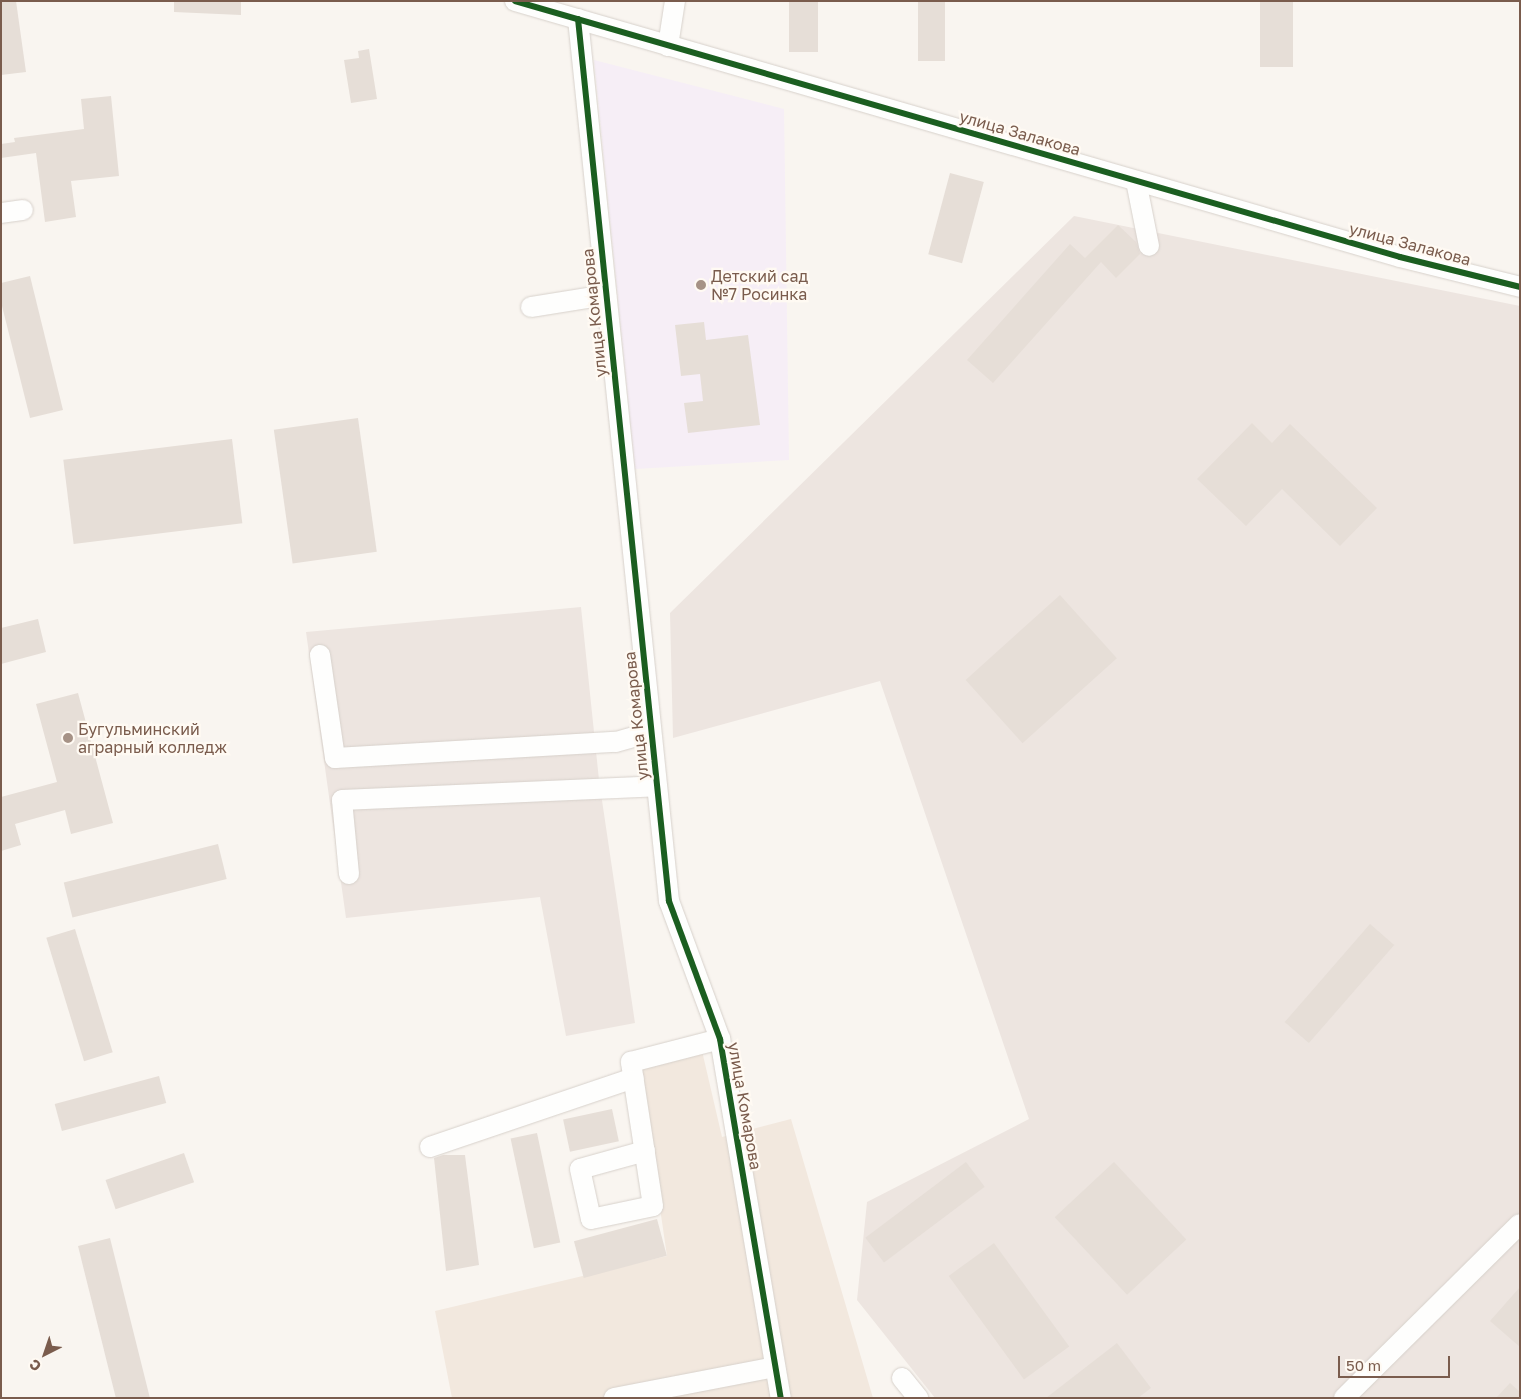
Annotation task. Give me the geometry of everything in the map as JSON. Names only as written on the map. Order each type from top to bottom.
[{"type":"street","name":"улица Залакова","points":[[515,1],[1400,257],[1520,287]]},
{"type":"street","points":[[668,46],[675,1]]},
{"type":"street","name":"улица Комарова","points":[[578,19],[669,901],[720,1039],[781,1398]]},
{"type":"street","points":[[1136,181],[1149,246]]},
{"type":"street","points":[[1,213],[23,210]]},
{"type":"street","points":[[531,307],[606,295]]},
{"type":"street","points":[[320,655],[335,758],[616,742],[651,732]]},
{"type":"street","points":[[349,874],[342,800],[657,786]]},
{"type":"street","points":[[645,1151],[631,1062],[720,1039]]},
{"type":"street","points":[[430,1147],[634,1078]]},
{"type":"street","points":[[1344,1398],[1520,1224]]},
{"type":"street","points":[[614,1398],[775,1367]]},
{"type":"street","points":[[902,1378],[918,1398]]},
{"type":"shaded area","name":"Детский сад №7 Росинка","points":[[594,60],[784,109],[789,460],[635,469]]},
{"type":"shaded area","points":[[1074,216],[1520,306],[1520,1398],[935,1398],[857,1300],[867,1202],[1029,1119],[880,681],[673,738],[670,613]]},
{"type":"shaded area","points":[[581,607],[599,780],[635,1023],[566,1036],[540,897],[346,918],[306,632]]},
{"type":"shaded area","points":[[699,1038],[722,1137],[791,1119],[873,1398],[452,1398],[435,1311],[667,1256],[639,1065]]},
{"type":"building","points":[[1,1],[16,1],[26,72],[1,75]]},
{"type":"building","points":[[174,1],[241,1],[241,15],[174,12]]},
{"type":"building","points":[[789,1],[818,1],[818,52],[789,52]]},
{"type":"building","points":[[918,1],[945,1],[945,61],[918,61]]},
{"type":"building","points":[[1260,1],[1293,1],[1293,67],[1260,67]]},
{"type":"building","points":[[369,49],[377,99],[351,103],[344,60],[359,58],[358,51]]},
{"type":"building","points":[[111,96],[119,176],[71,181],[76,217],[45,222],[36,153],[1,158],[1,144],[15,142],[14,138],[84,129],[81,99]]},
{"type":"building","points":[[950,173],[984,182],[962,263],[928,254]]},
{"type":"building","points":[[1118,225],[1136,242],[1140,254],[1116,278],[1101,262],[993,383],[967,360],[1070,244],[1085,258]]},
{"type":"building","points":[[30,276],[63,410],[30,418],[1,302],[1,283]]},
{"type":"building","points":[[704,322],[706,340],[748,335],[760,425],[688,433],[684,403],[703,401],[700,374],[681,376],[675,325]]},
{"type":"building","points":[[358,418],[377,552],[293,564],[274,430]]},
{"type":"building","points":[[1252,423],[1272,443],[1290,424],[1377,508],[1340,546],[1282,489],[1246,526],[1197,479]]},
{"type":"building","points":[[232,439],[242,523],[74,544],[63,460]]},
{"type":"building","points":[[1060,595],[1117,658],[1022,743],[966,680]]},
{"type":"building","points":[[38,619],[46,652],[1,664],[1,628]]},
{"type":"building","name":"Бугульминский аграрный колледж","points":[[78,693],[113,823],[71,834],[65,810],[15,824],[21,845],[1,851],[1,797],[57,782],[36,704]]},
{"type":"building","points":[[218,844],[227,879],[72,917],[64,882]]},
{"type":"building","points":[[1370,924],[1394,945],[1309,1043],[1285,1022]]},
{"type":"building","points":[[75,929],[113,1052],[84,1061],[46,938]]},
{"type":"building","points":[[159,1076],[166,1103],[62,1131],[55,1104]]},
{"type":"building","points":[[612,1109],[619,1141],[570,1152],[563,1119]]},
{"type":"building","points":[[537,1133],[560,1243],[534,1248],[511,1139]]},
{"type":"building","points":[[184,1153],[194,1182],[116,1209],[106,1180]]},
{"type":"building","points":[[443,1155],[465,1155],[479,1265],[446,1271],[434,1158]]},
{"type":"building","points":[[966,1162],[985,1187],[884,1263],[865,1238]]},
{"type":"building","points":[[1114,1162],[1186,1240],[1127,1295],[1055,1217]]},
{"type":"building","points":[[657,1219],[667,1256],[584,1278],[574,1241]]},
{"type":"building","points":[[110,1238],[150,1398],[116,1398],[78,1246]]},
{"type":"building","points":[[994,1243],[1069,1347],[1024,1379],[949,1276]]},
{"type":"building","points":[[1520,1287],[1520,1347],[1490,1321]]},
{"type":"building","points":[[1117,1343],[1151,1388],[1138,1398],[1046,1398]]},
{"type":"building","points":[[1510,1383],[1520,1392],[1520,1398],[1496,1398]]},
{"type":"cycle path","points":[[515,1],[1400,257],[1520,287]]},
{"type":"cycle path","points":[[578,19],[669,901],[720,1039],[781,1398]]},
{"type":"place","name":"Детский сад №7 Росинка","points":[[701,285]]},
{"type":"place","name":"Бугульминский аграрный колледж","points":[[68,738]]}]
